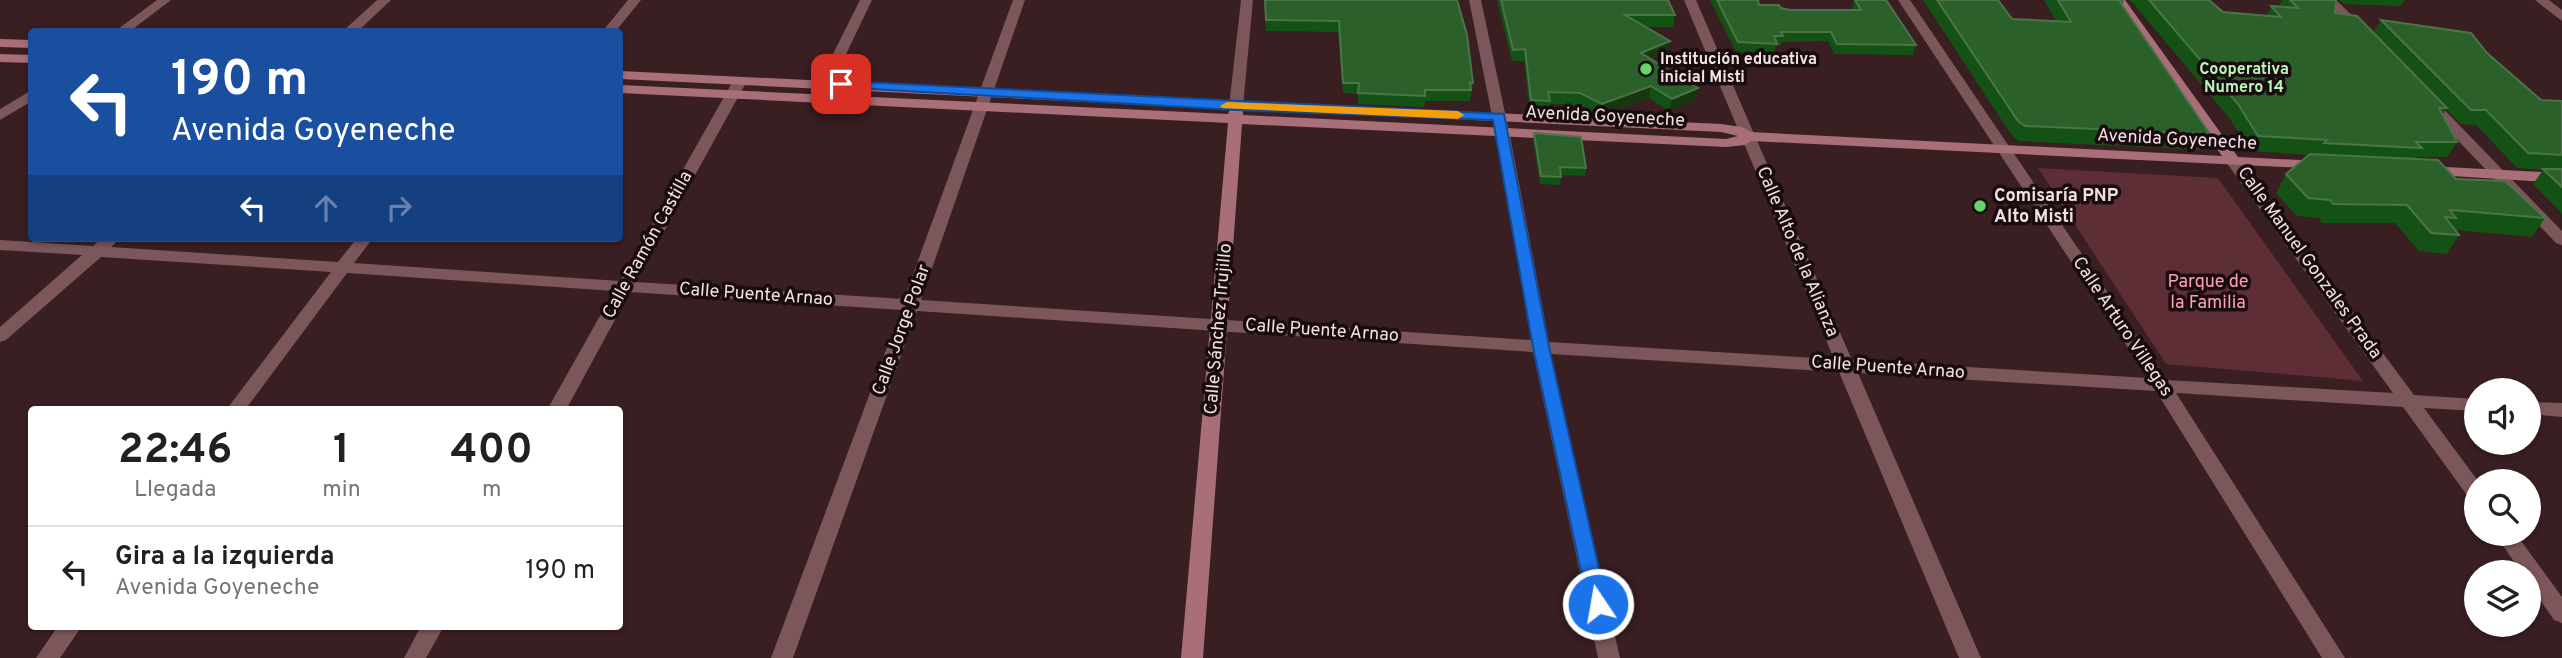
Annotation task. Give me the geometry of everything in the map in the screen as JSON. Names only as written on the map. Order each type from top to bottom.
[{"type":"main road","name":"Calle Manuel Gonzales Prada","points":[[2118,0],[2234,162]]},
{"type":"main road","points":[[0,43],[28,44]]},
{"type":"main road","points":[[0,58],[28,59]]},
{"type":"main road","name":"Avenida Goyeneche","points":[[623,75],[818,98],[984,99]]},
{"type":"main road","name":"Avenida Goyeneche","points":[[623,89],[736,88],[825,83],[984,99],[1501,124],[1726,143],[1740,142],[1748,136],[2336,167]]},
{"type":"main road","name":"Calle Sánchez Trujillo","points":[[1192,658],[1236,113]]},
{"type":"main road","points":[[2405,170],[2562,178]]},
{"type":"street","points":[[126,28],[165,0]]},
{"type":"street","points":[[353,28],[385,0]]},
{"type":"street","points":[[611,28],[635,0]]},
{"type":"street","points":[[818,98],[866,0]]},
{"type":"street","name":"Calle Jorge Polar","points":[[782,658],[1019,0]]},
{"type":"street","name":"Calle Sánchez Trujillo","points":[[1236,113],[1247,0]]},
{"type":"street","points":[[1475,0],[1501,124],[1541,347],[1609,658]]},
{"type":"street","name":"Calle Alto de la Alianza","points":[[1690,0],[1970,658]]},
{"type":"street","name":"Calle Arturo Villegas","points":[[1904,0],[2162,386],[2334,658]]},
{"type":"street","points":[[2329,0],[2368,40]]},
{"type":"street","points":[[2541,0],[2562,17]]},
{"type":"street","name":"Calle Ramón Castilla","points":[[558,406],[736,88]]},
{"type":"street","points":[[2417,89],[2562,240]]},
{"type":"street","points":[[0,116],[28,97]]},
{"type":"street","name":"Calle Manuel Gonzales Prada","points":[[2234,162],[2412,401],[2464,476]]},
{"type":"street","points":[[0,336],[107,242]]},
{"type":"street","points":[[238,406],[362,242]]},
{"type":"street","name":"Calle Puente Arnao","points":[[0,245],[1541,347],[2464,404]]},
{"type":"street","points":[[2541,409],[2562,410]]},
{"type":"street","points":[[2514,546],[2562,614]]},
{"type":"street","points":[[47,658],[68,630]]},
{"type":"street","points":[[415,658],[431,630]]},
{"type":"green space","name":"Parque de la Familia","points":[[2038,168],[2218,178],[2363,381],[2166,364]]},
{"type":"building","points":[[1265,0],[1457,0],[1467,35],[1473,83],[1470,83],[1471,90],[1425,90],[1425,96],[1358,93],[1359,83],[1343,83],[1339,21],[1266,20]]},
{"type":"building","points":[[1501,0],[1668,0],[1675,15],[1625,15],[1670,41],[1641,53],[1698,88],[1672,99],[1651,86],[1602,104],[1580,93],[1548,92],[1550,101],[1531,100],[1525,49],[1513,50]]},
{"type":"building","points":[[1717,0],[1758,0],[1759,5],[1779,5],[1790,10],[1861,10],[1855,0],[1886,0],[1916,45],[1837,44],[1831,32],[1781,32],[1783,36],[1774,36],[1777,44],[1738,42]]},
{"type":"building","points":[[1937,0],[1998,0],[2012,19],[2071,22],[2058,0],[2123,0],[2120,2],[2210,134],[2025,126],[2018,121]]},
{"type":"building","points":[[2149,0],[2209,0],[2223,12],[2281,17],[2271,6],[2298,8],[2290,0],[2336,0],[2335,13],[2357,16],[2447,108],[2439,108],[2457,142],[2416,142],[2422,148],[2324,143],[2327,140],[2258,136],[2238,104]]},
{"type":"building","points":[[2381,20],[2471,33],[2487,53],[2541,100],[2562,101],[2562,155],[2528,153],[2486,110],[2471,110]]},
{"type":"building","points":[[1534,133],[1581,137],[1586,168],[1560,167],[1561,177],[1541,176]]},
{"type":"building","points":[[2310,154],[2438,160],[2456,179],[2505,181],[2545,218],[2450,210],[2456,218],[2445,217],[2459,235],[2431,233],[2407,205],[2333,204],[2330,200],[2308,198],[2286,174]]},
{"type":"building","points":[[2543,169],[2562,169],[2562,187]]},
{"type":"slow traffic","points":[[1227,106],[1458,115]]},
{"type":"place","name":"Institución educativa inicial Misti","points":[[1646,69]]},
{"type":"place","name":"Comisaría PNP Alto Misti","points":[[1980,206]]},
{"type":"district","name":"Cooperativa Numero 14","points":[[2244,79]]},
{"type":"route","points":[[841,84],[1236,106],[1499,116],[1541,347],[1598,604]]}]
